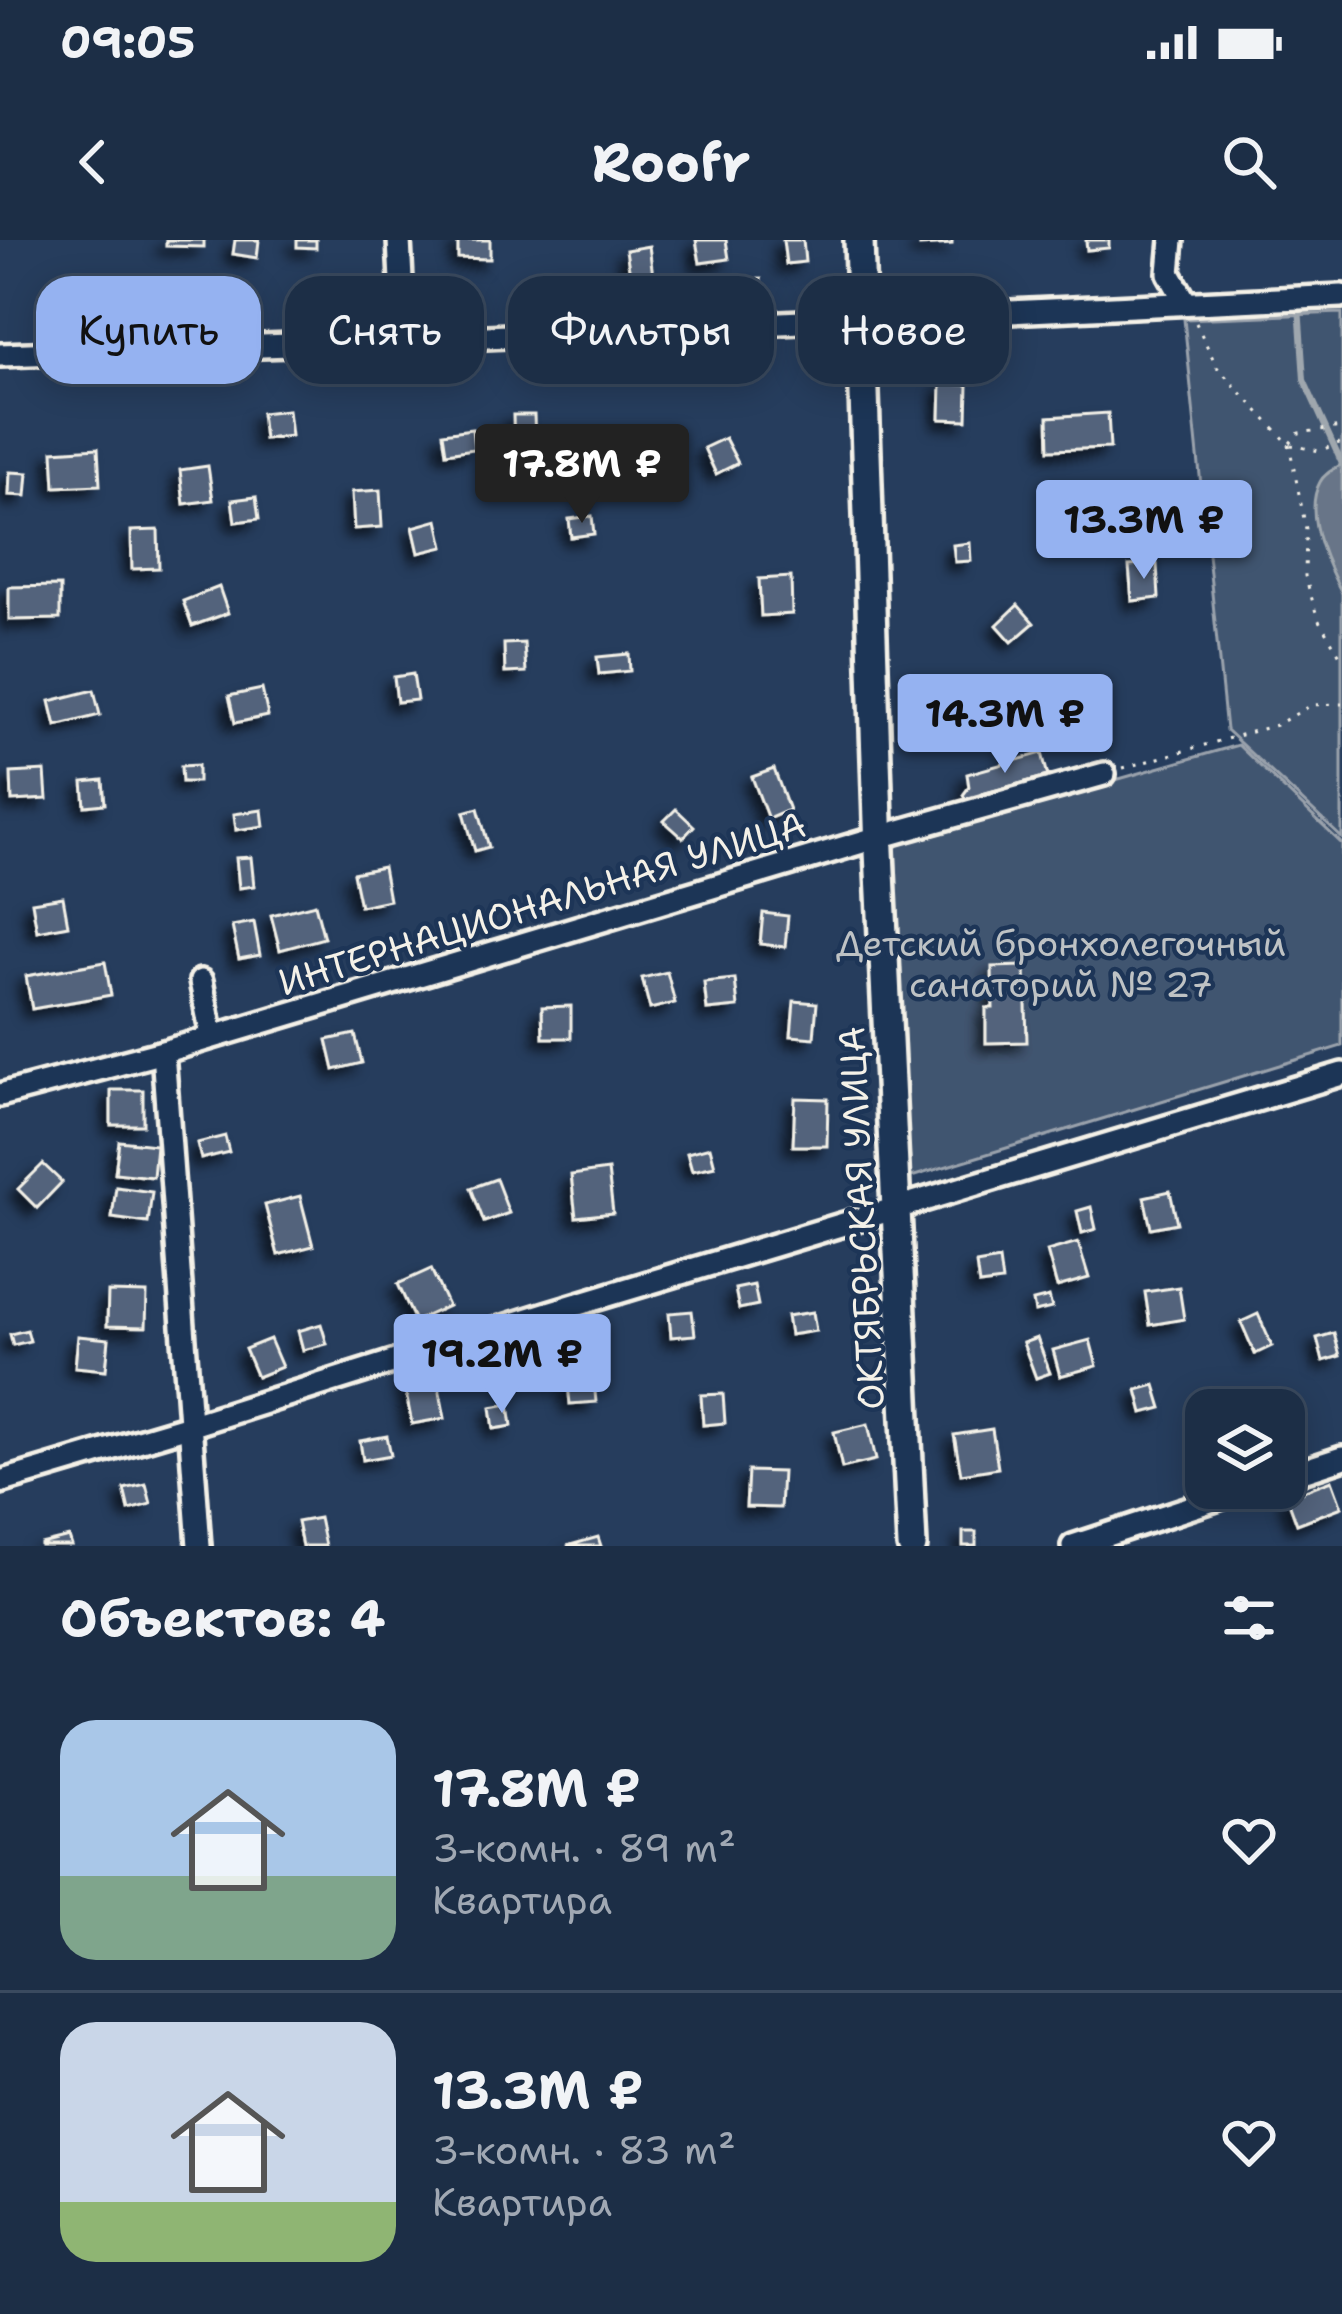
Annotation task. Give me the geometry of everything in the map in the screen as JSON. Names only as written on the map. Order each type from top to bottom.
[{"type":"main road","name":"ОКТЯБРЬСКАЯ УЛИЦА","points":[[859,240],[860,276]]},
{"type":"main road","name":"ОКТЯБРЬСКАЯ УЛИЦА","points":[[864,384],[879,837],[912,1546]]},
{"type":"street","points":[[399,240],[401,276]]},
{"type":"street","points":[[1172,240],[1169,273],[1186,302]]},
{"type":"street","points":[[1009,311],[1342,296]]},
{"type":"street","points":[[484,336],[798,322]]},
{"type":"street","points":[[0,355],[285,344]]},
{"type":"street","name":"ИНТЕРНАЦИОНАЛЬНАЯ УЛИЦА","points":[[0,1095],[163,1052],[1104,774]]},
{"type":"street","points":[[201,981],[212,1036]]},
{"type":"street","points":[[163,1052],[199,1546]]},
{"type":"street","points":[[0,1482],[1342,1074]]},
{"type":"street","points":[[1305,1470],[1342,1458]]},
{"type":"street","points":[[1073,1546],[1186,1509]]},
{"type":"path","points":[[1186,302],[1217,368],[1289,444],[1306,529],[1305,576],[1318,619],[1341,656]]},
{"type":"path","points":[[1289,444],[1299,434],[1342,427]]},
{"type":"path","points":[[1289,444],[1319,451],[1342,442]]},
{"type":"path","points":[[1104,774],[1276,725],[1312,705],[1342,704]]},
{"type":"green space","points":[[1342,313],[1342,838],[1226,730],[1184,319]]},
{"type":"green space","name":"Детский бронхолегочный санаторий № 27","points":[[1238,745],[1342,844],[1342,1046],[908,1178],[895,843]]},
{"type":"shaded area","points":[[1342,464],[1342,593],[1324,554],[1314,508],[1322,479]]},
{"type":"building","points":[[166,240],[204,240],[204,247],[166,246]]},
{"type":"building","points":[[235,240],[259,240],[257,258],[233,254]]},
{"type":"building","points":[[297,240],[316,240],[316,248],[297,247]]},
{"type":"building","points":[[458,240],[490,240],[490,259],[458,258]]},
{"type":"building","points":[[696,240],[726,240],[729,259],[700,263]]},
{"type":"building","points":[[783,240],[803,240],[805,262],[786,264]]},
{"type":"building","points":[[920,240],[952,240],[952,244],[920,246]]},
{"type":"building","points":[[1086,240],[1109,240],[1109,248],[1087,250]]},
{"type":"building","points":[[649,246],[653,276],[630,276],[626,250]]},
{"type":"building","points":[[941,384],[968,385],[967,420],[940,419]]},
{"type":"building","points":[[288,410],[291,436],[264,439],[261,413]]},
{"type":"building","points":[[1108,413],[1110,448],[1049,450],[1048,417]]},
{"type":"building","points":[[513,415],[534,415],[535,440],[514,441]]},
{"type":"building","points":[[472,429],[474,449],[446,453],[443,433]]},
{"type":"building","points":[[725,438],[738,463],[716,474],[704,448]]},
{"type":"building","points":[[98,448],[100,485],[55,487],[53,451]]},
{"type":"building","points":[[208,466],[213,500],[184,504],[180,470]]},
{"type":"building","points":[[10,472],[28,473],[26,496],[9,495]]},
{"type":"building","points":[[380,490],[382,527],[354,529],[352,492]]},
{"type":"building","points":[[256,497],[259,519],[235,522],[232,500]]},
{"type":"building","points":[[592,516],[594,534],[571,537],[569,519]]},
{"type":"building","points":[[438,520],[444,547],[419,553],[413,527]]},
{"type":"building","points":[[158,530],[159,568],[132,569],[131,531]]},
{"type":"building","points":[[970,543],[971,561],[955,562],[953,545]]},
{"type":"building","points":[[1157,564],[1159,598],[1132,601],[1129,566]]},
{"type":"building","points":[[791,577],[792,614],[761,616],[759,579]]},
{"type":"building","points":[[60,586],[60,619],[9,620],[9,587]]},
{"type":"building","points":[[219,587],[228,613],[192,626],[183,601]]},
{"type":"building","points":[[1018,605],[1034,623],[1012,642],[997,625]]},
{"type":"building","points":[[524,643],[526,672],[505,673],[504,644]]},
{"type":"building","points":[[629,654],[630,671],[599,674],[597,657]]},
{"type":"building","points":[[413,674],[417,700],[397,702],[394,677]]},
{"type":"building","points":[[262,689],[268,716],[235,723],[229,696]]},
{"type":"building","points":[[94,690],[100,715],[56,726],[50,701]]},
{"type":"building","points":[[1042,753],[1048,776],[981,794],[972,802],[963,795],[969,787],[967,774]]},
{"type":"building","points":[[198,765],[198,782],[182,782],[181,766]]},
{"type":"building","points":[[774,769],[789,810],[768,819],[752,777]]},
{"type":"building","points":[[45,771],[47,799],[12,801],[11,773]]},
{"type":"building","points":[[103,780],[105,804],[85,806],[83,782]]},
{"type":"building","points":[[478,808],[489,847],[475,851],[464,812]]},
{"type":"building","points":[[676,809],[694,826],[683,838],[664,821]]},
{"type":"building","points":[[262,810],[264,826],[236,830],[234,814]]},
{"type":"building","points":[[251,857],[254,886],[239,888],[236,858]]},
{"type":"building","points":[[383,867],[389,900],[360,906],[353,873]]},
{"type":"building","points":[[63,897],[68,925],[37,931],[32,902]]},
{"type":"building","points":[[315,904],[324,938],[280,950],[271,915]]},
{"type":"building","points":[[763,913],[788,916],[785,947],[760,944]]},
{"type":"building","points":[[254,922],[260,955],[239,959],[232,926]]},
{"type":"building","points":[[105,962],[111,995],[32,1009],[26,976]]},
{"type":"building","points":[[1025,966],[1027,1042],[986,1043],[986,1008],[993,1008],[992,967]]},
{"type":"building","points":[[667,972],[675,1003],[650,1009],[642,978]]},
{"type":"building","points":[[735,979],[738,1007],[707,1010],[704,982]]},
{"type":"building","points":[[794,1001],[817,1003],[814,1038],[791,1036]]},
{"type":"building","points":[[571,1006],[571,1038],[543,1038],[542,1007]]},
{"type":"building","points":[[355,1034],[362,1063],[334,1070],[327,1040]]},
{"type":"building","points":[[111,1090],[143,1090],[143,1125],[111,1125]]},
{"type":"building","points":[[795,1098],[828,1099],[827,1146],[793,1146]]},
{"type":"building","points":[[225,1136],[229,1152],[201,1159],[197,1143]]},
{"type":"building","points":[[119,1141],[156,1145],[153,1177],[115,1173]]},
{"type":"building","points":[[710,1147],[715,1166],[692,1171],[687,1153]]},
{"type":"building","points":[[43,1164],[62,1182],[37,1208],[18,1189]]},
{"type":"building","points":[[608,1170],[613,1213],[576,1217],[571,1175]]},
{"type":"building","points":[[496,1179],[509,1213],[484,1222],[471,1188]]},
{"type":"building","points":[[116,1187],[152,1192],[148,1223],[112,1218]]},
{"type":"building","points":[[1170,1191],[1177,1223],[1151,1228],[1144,1197]]},
{"type":"building","points":[[300,1196],[313,1246],[278,1255],[265,1205]]},
{"type":"building","points":[[1091,1207],[1096,1229],[1082,1233],[1077,1211]]},
{"type":"building","points":[[1078,1242],[1089,1278],[1057,1287],[1047,1251]]},
{"type":"building","points":[[999,1260],[1002,1282],[979,1285],[976,1264]]},
{"type":"building","points":[[431,1269],[448,1306],[415,1321],[398,1284]]},
{"type":"building","points":[[754,1285],[758,1305],[739,1309],[735,1289]]},
{"type":"building","points":[[1179,1287],[1184,1319],[1150,1325],[1145,1292]]},
{"type":"building","points":[[108,1292],[147,1293],[146,1327],[107,1326]]},
{"type":"building","points":[[1049,1297],[1052,1308],[1035,1312],[1033,1301]]},
{"type":"building","points":[[692,1311],[695,1335],[671,1337],[669,1313]]},
{"type":"building","points":[[813,1312],[816,1331],[790,1335],[787,1316]]},
{"type":"building","points":[[1258,1314],[1272,1346],[1255,1354],[1241,1322]]},
{"type":"building","points":[[321,1324],[327,1344],[303,1350],[298,1331]]},
{"type":"building","points":[[27,1330],[30,1341],[13,1345],[10,1334]]},
{"type":"building","points":[[1334,1333],[1340,1356],[1323,1361],[1317,1338]]},
{"type":"building","points":[[78,1336],[109,1339],[106,1370],[75,1367]]},
{"type":"building","points":[[1037,1338],[1050,1373],[1036,1378],[1023,1343]]},
{"type":"building","points":[[270,1339],[282,1367],[257,1377],[245,1349]]},
{"type":"building","points":[[1090,1340],[1097,1366],[1060,1376],[1053,1350]]},
{"type":"building","points":[[594,1381],[596,1402],[570,1404],[568,1384]]},
{"type":"building","points":[[438,1382],[445,1418],[412,1424],[405,1388]]},
{"type":"building","points":[[1155,1385],[1162,1408],[1143,1413],[1137,1390]]},
{"type":"building","points":[[723,1394],[725,1423],[703,1425],[701,1395]]},
{"type":"building","points":[[509,1404],[512,1426],[494,1429],[491,1407]]},
{"type":"building","points":[[868,1424],[876,1460],[842,1468],[834,1432]]},
{"type":"building","points":[[992,1429],[998,1468],[961,1474],[954,1435]]},
{"type":"building","points":[[387,1436],[391,1455],[363,1460],[360,1441]]},
{"type":"building","points":[[748,1471],[782,1472],[780,1508],[746,1507]]},
{"type":"building","points":[[1332,1480],[1342,1507],[1297,1524],[1291,1509],[1305,1509],[1305,1490]]},
{"type":"building","points":[[146,1484],[151,1504],[129,1510],[124,1489]]},
{"type":"building","points":[[319,1518],[325,1546],[302,1546],[297,1522]]},
{"type":"building","points":[[963,1532],[976,1532],[976,1546],[963,1546]]},
{"type":"building","points":[[69,1537],[72,1546],[41,1546],[41,1544]]},
{"type":"building","points":[[598,1537],[601,1546],[567,1546]]},
{"type":"waterway","points":[[1299,306],[1304,380],[1342,464]]}]
